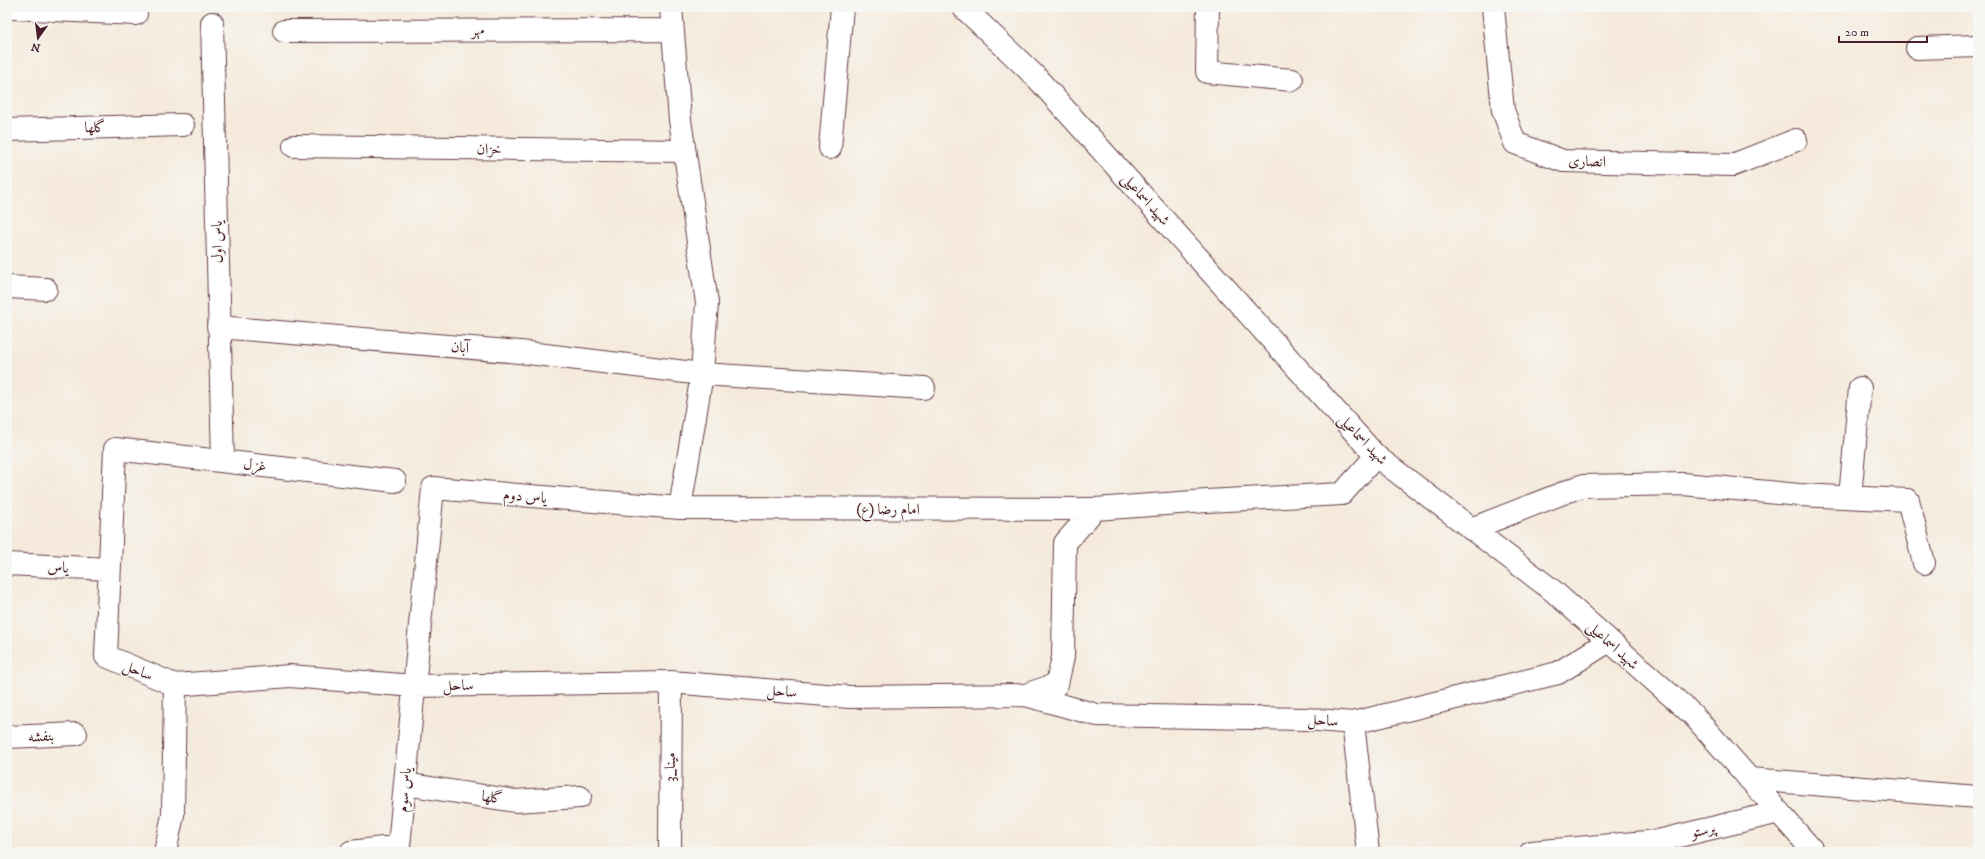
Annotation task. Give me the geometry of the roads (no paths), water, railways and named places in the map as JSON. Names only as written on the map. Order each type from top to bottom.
[{"type":"street","points":[[671,7],[684,151],[707,303],[702,374],[680,508]]},
{"type":"street","points":[[830,148],[842,7]]},
{"type":"street","name":"شهید اسماعیلی","points":[[963,7],[1035,76],[1376,456],[1552,590],[1693,715],[1814,852]]},
{"type":"street","points":[[1208,7],[1207,72],[1292,80]]},
{"type":"street","name":"انصاری","points":[[1492,7],[1503,110],[1515,143],[1563,161],[1733,165],[1796,140]]},
{"type":"street","points":[[11,10],[136,14]]},
{"type":"street","name":"یاس اول","points":[[212,24],[218,327],[223,461]]},
{"type":"street","name":"مهر","points":[[284,31],[672,30]]},
{"type":"street","points":[[1917,48],[1978,46]]},
{"type":"street","name":"گلها","points":[[7,130],[183,125]]},
{"type":"street","name":"خزان","points":[[294,146],[684,151]]},
{"type":"street","points":[[7,287],[46,289]]},
{"type":"street","name":"آبان","points":[[218,327],[520,352],[702,374],[924,388]]},
{"type":"street","points":[[1850,498],[1860,388]]},
{"type":"street","name":"غزل","points":[[115,449],[395,481]]},
{"type":"street","name":"ساحل","points":[[115,449],[106,656],[175,685],[290,676],[414,686],[671,682],[850,697],[1024,695],[1097,715],[1306,719],[1353,723],[1558,673],[1609,641]]},
{"type":"street","points":[[1095,510],[1207,501],[1342,494],[1376,456]]},
{"type":"street","points":[[1471,529],[1582,486],[1683,484],[1799,495],[1908,500],[1924,563]]},
{"type":"street","name":"یاس دوم","points":[[414,686],[433,488],[680,508]]},
{"type":"street","name":"امام رضا (ع)","points":[[680,508],[1095,510]]},
{"type":"street","name":"ساحل","points":[[1024,695],[1057,684],[1064,656],[1065,543],[1095,510]]},
{"type":"street","name":"یاس","points":[[7,564],[109,569]]},
{"type":"street","name":"مینا_3","points":[[670,852],[671,682]]},
{"type":"street","points":[[165,852],[173,816],[175,685]]},
{"type":"street","name":"یاس سوم","points":[[351,852],[399,846],[414,686]]},
{"type":"street","points":[[1353,723],[1368,852]]},
{"type":"street","name":"بنفشه","points":[[7,737],[76,734]]},
{"type":"street","points":[[1749,779],[1978,797]]},
{"type":"street","name":"گلها","points":[[405,784],[515,801],[580,797]]},
{"type":"street","name":"پرستو","points":[[1531,852],[1658,841],[1779,812]]}]
